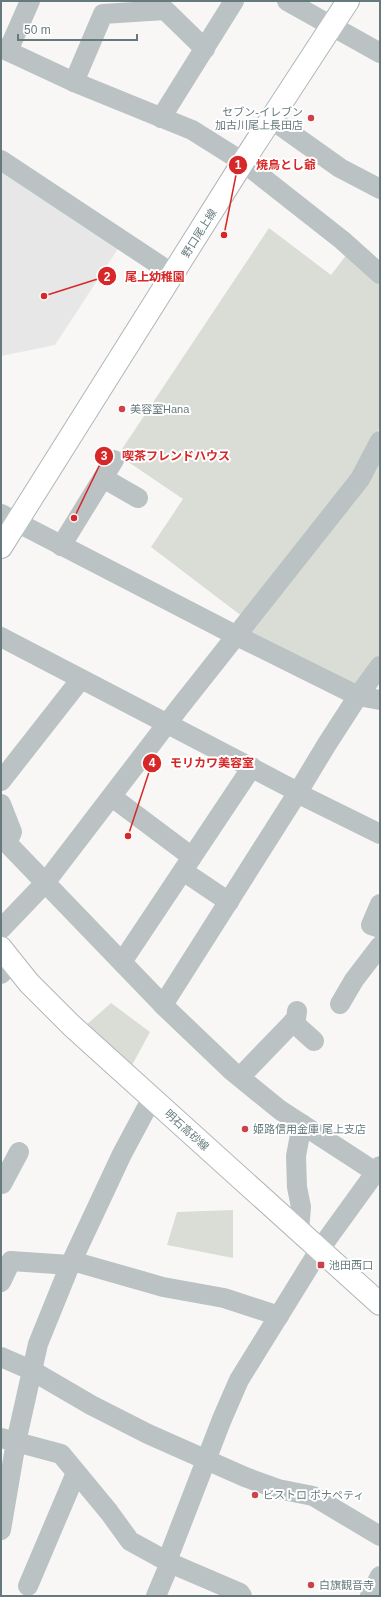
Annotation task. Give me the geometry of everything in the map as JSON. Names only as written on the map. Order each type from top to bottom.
[{"type":"main road","name":"野口尾上線","points":[[1,547],[9,519],[173,274],[243,162],[348,1]]},
{"type":"main road","name":"明石高砂線","points":[[5,961],[72,1026],[380,1304]]},
{"type":"street","points":[[30,1],[4,50],[74,82],[192,130],[243,162],[342,240],[380,274]]},
{"type":"street","points":[[161,118],[234,1]]},
{"type":"street","points":[[286,1],[380,53]]},
{"type":"street","points":[[74,82],[103,14],[135,6],[165,10],[205,48]]},
{"type":"street","points":[[271,119],[340,168],[380,189]]},
{"type":"street","points":[[1,160],[173,274]]},
{"type":"street","points":[[1,929],[45,883],[167,724],[360,479],[380,441]]},
{"type":"street","points":[[61,546],[114,460]]},
{"type":"street","points":[[103,478],[138,498]]},
{"type":"street","points":[[9,519],[237,636],[358,696],[380,700]]},
{"type":"street","points":[[1,637],[380,834]]},
{"type":"street","points":[[163,1005],[327,744],[358,696],[380,666]]},
{"type":"street","points":[[1,781],[81,679]]},
{"type":"street","points":[[122,962],[252,767]]},
{"type":"street","points":[[112,797],[228,902]]},
{"type":"street","points":[[1,804],[12,832],[7,843],[163,1005],[240,1077],[280,1110],[379,1171],[320,1249],[239,1380],[156,1596]]},
{"type":"street","points":[[380,904],[371,925],[380,928]]},
{"type":"street","points":[[340,1004],[354,980],[380,946]]},
{"type":"street","points":[[240,1077],[295,1016],[314,1041]]},
{"type":"street","points":[[1,1530],[9,1440],[38,1344],[71,1263],[122,1154],[152,1098]]},
{"type":"street","points":[[299,1231],[301,1207],[297,1187],[296,1156],[302,1124]]},
{"type":"street","points":[[4,1172],[19,1152]]},
{"type":"street","points":[[1,1282],[11,1261],[71,1263],[163,1286],[224,1298],[279,1316]]},
{"type":"street","points":[[1,1357],[31,1370],[91,1405],[148,1434],[245,1477],[278,1489],[312,1496],[380,1536]]},
{"type":"street","points":[[9,1440],[61,1454],[109,1512],[130,1541],[168,1562],[242,1596]]},
{"type":"street","points":[[28,1586],[76,1473]]},
{"type":"street","points":[[370,1596],[380,1576]]},
{"type":"shaded area","points":[[1,167],[119,247],[55,345],[1,356]]},
{"type":"shaded area","points":[[269,228],[331,275],[347,254],[380,283],[380,427],[352,479],[243,617],[151,547],[183,499],[118,455]]},
{"type":"shaded area","points":[[380,453],[380,656],[357,687],[249,632]]},
{"type":"shaded area","points":[[111,1003],[150,1032],[131,1067],[84,1027]]},
{"type":"shaded area","points":[[233,1210],[233,1258],[167,1245],[177,1212]]},
{"type":"place","name":"セブン-イレブン 加古川尾上長田店","points":[[311,118]]},
{"type":"place","name":"焼鳥とし爺","points":[[224,235]]},
{"type":"place","name":"尾上幼稚園","points":[[44,296]]},
{"type":"place","name":"美容室Hana","points":[[122,409]]},
{"type":"place","name":"喫茶フレンドハウス","points":[[74,518]]},
{"type":"place","name":"モリカワ美容室","points":[[128,836]]},
{"type":"place","name":"姫路信用金庫 尾上支店","points":[[245,1129]]},
{"type":"place","name":"池田西口","points":[[321,1265]]},
{"type":"place","name":"ビストロ ボナペティ","points":[[255,1495]]},
{"type":"place","name":"白旗観音寺","points":[[311,1585]]}]
